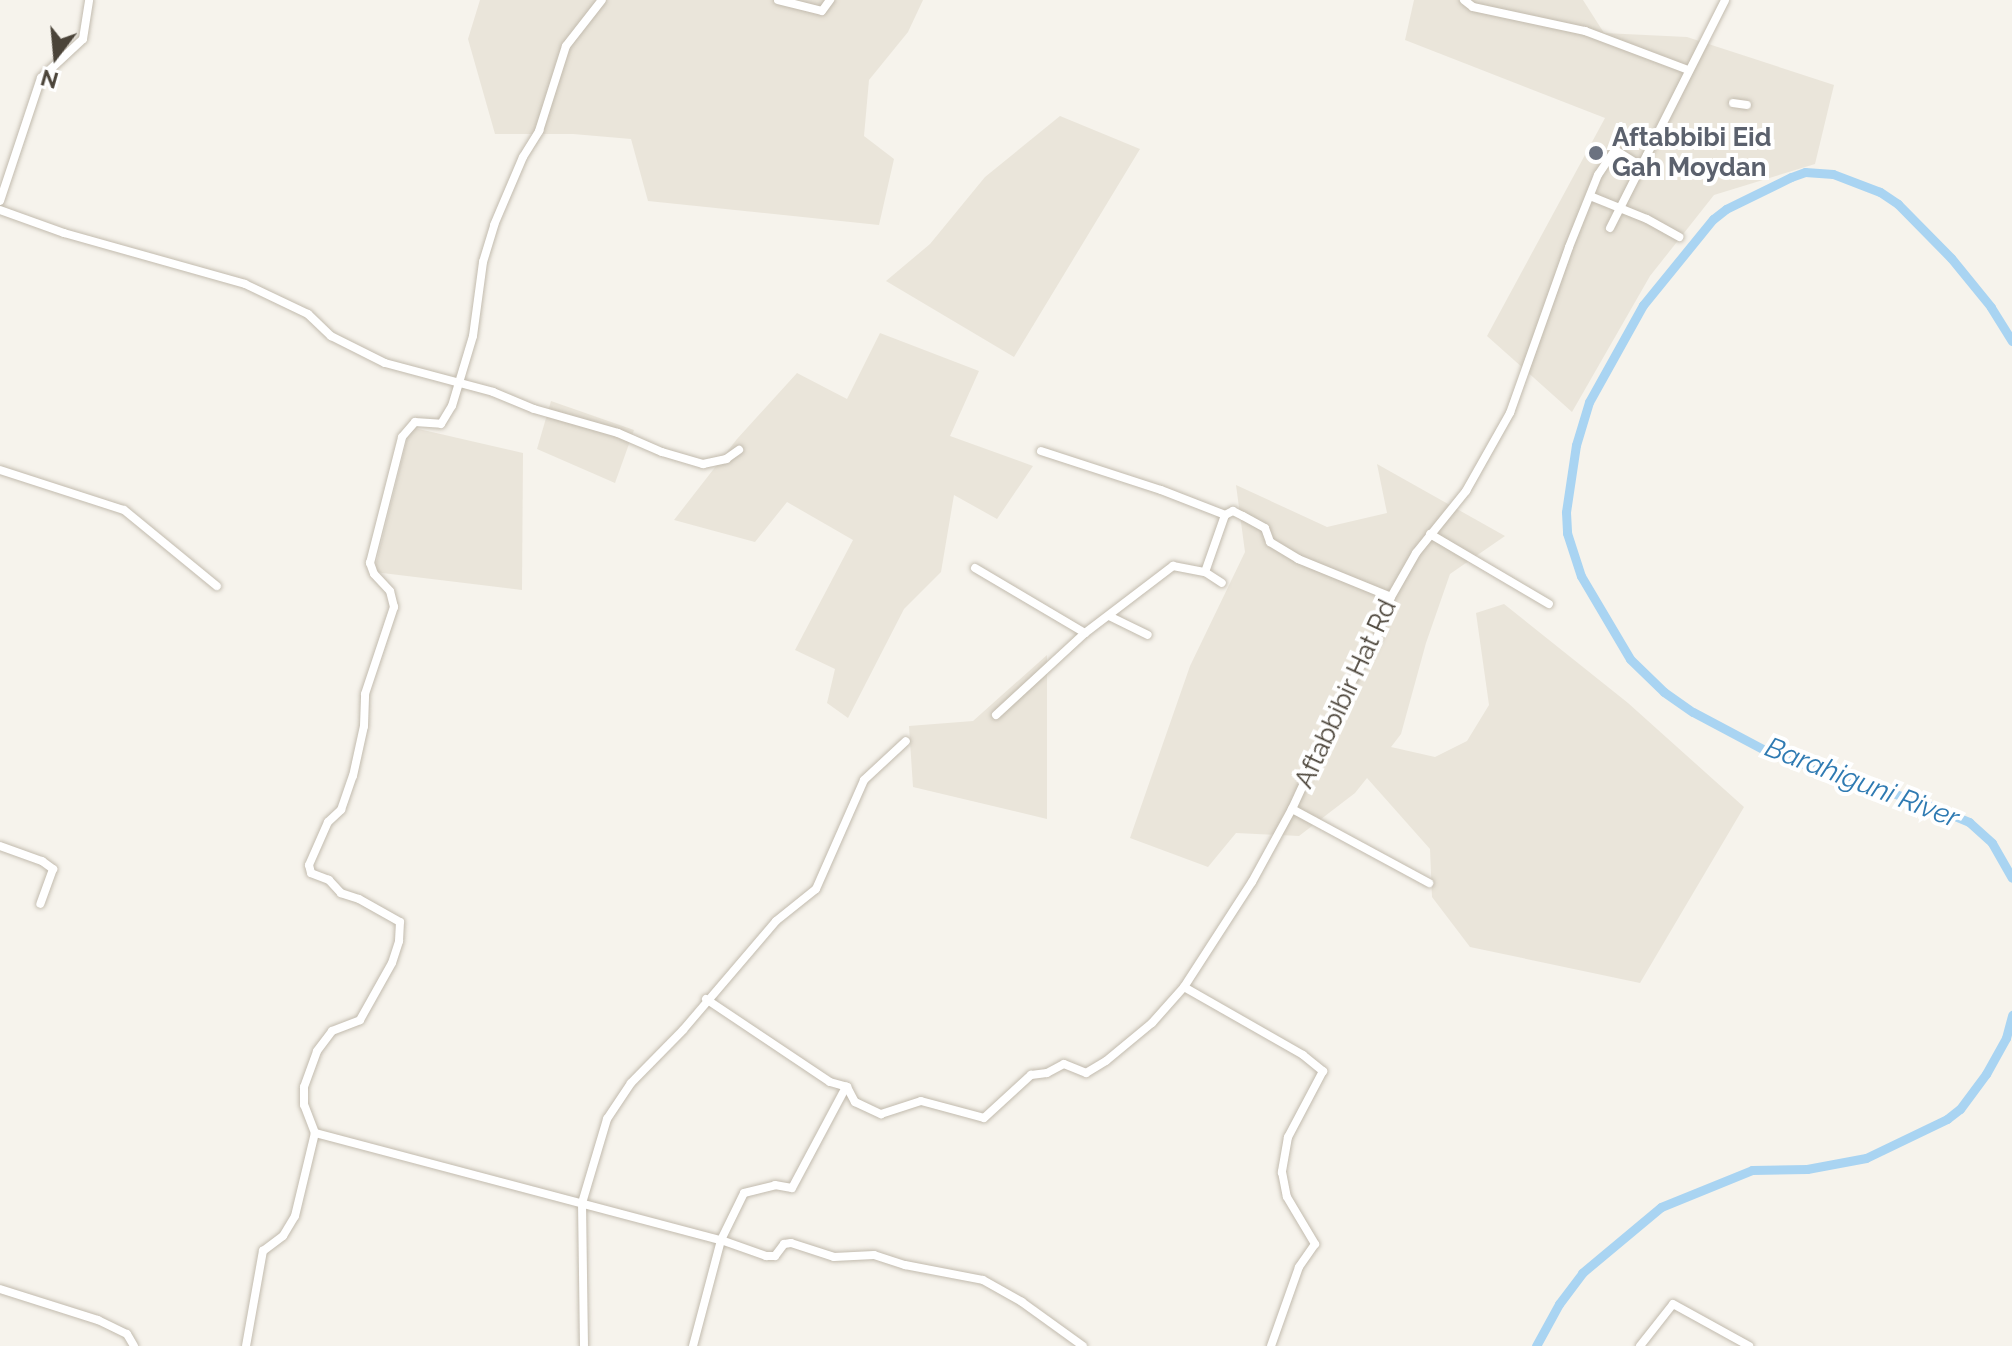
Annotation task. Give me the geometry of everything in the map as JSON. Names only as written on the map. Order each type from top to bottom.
[{"type":"street","points":[[0,201],[41,78],[83,39],[89,0]]},
{"type":"street","points":[[246,1346],[263,1251],[283,1236],[295,1216],[315,1133],[304,1105],[304,1087],[317,1051],[332,1031],[360,1020],[392,963],[400,926],[394,918],[341,893],[329,880],[311,873],[309,865],[328,822],[341,810],[353,776],[364,726],[365,694],[394,607],[390,591],[374,574],[370,563],[402,437],[415,422],[441,424],[460,384],[473,336],[483,262],[494,225],[523,157],[539,131],[566,46],[602,0]]},
{"type":"street","points":[[778,0],[822,11],[830,0]]},
{"type":"street","points":[[1464,0],[1473,7],[1585,31],[1688,70]]},
{"type":"street","points":[[1610,228],[1725,0]]},
{"type":"street","points":[[1733,103],[1747,105]]},
{"type":"street","name":"Aftabbibir Hat Rd","points":[[847,1087],[855,1102],[881,1114],[917,1101],[984,1118],[1031,1075],[1047,1073],[1064,1064],[1090,1071],[1152,1023],[1184,987],[1252,882],[1292,809],[1347,690],[1377,638],[1391,597],[1430,534],[1466,491],[1510,413],[1598,175],[1615,150],[1642,167]]},
{"type":"street","points":[[1590,196],[1679,237]]},
{"type":"street","points":[[0,210],[64,233],[245,284],[308,314],[331,336],[362,354],[703,464],[726,459],[739,450]]},
{"type":"street","points":[[1041,451],[1161,490],[1225,515]]},
{"type":"street","points":[[0,470],[124,510],[217,586]]},
{"type":"street","points":[[1205,572],[1225,515],[1233,511],[1265,528],[1270,542],[1298,559],[1391,597]]},
{"type":"street","points":[[1430,534],[1549,604]]},
{"type":"street","points":[[996,715],[1085,633],[1173,566],[1205,572],[1222,583]]},
{"type":"street","points":[[975,568],[1085,633]]},
{"type":"street","points":[[1109,616],[1148,635]]},
{"type":"street","points":[[584,1346],[582,1203],[596,1149],[614,1107],[776,921],[816,889],[864,780],[906,741]]},
{"type":"street","points":[[1292,809],[1429,883]]},
{"type":"street","points":[[0,846],[42,861],[53,869],[40,904]]},
{"type":"street","points":[[1184,987],[1303,1055],[1323,1071],[1288,1137],[1282,1172],[1287,1197],[1315,1244],[1299,1267],[1271,1346]]},
{"type":"street","points":[[693,1346],[721,1240],[744,1193],[775,1185],[792,1188],[847,1087],[830,1082],[706,999]]},
{"type":"street","points":[[315,1133],[721,1240],[766,1256],[775,1256],[784,1244],[791,1243],[834,1257],[874,1255],[905,1265],[983,1280],[1022,1302],[1083,1346]]},
{"type":"street","points":[[0,1289],[98,1320],[127,1334],[134,1346]]},
{"type":"street","points":[[1640,1346],[1673,1304],[1749,1346]]},
{"type":"shaded area","points":[[480,0],[923,0],[908,32],[869,80],[864,136],[894,159],[879,225],[648,201],[631,139],[573,134],[495,134],[468,39]]},
{"type":"shaded area","points":[[1414,0],[1583,0],[1604,33],[1687,37],[1834,85],[1815,164],[1714,195],[1650,276],[1572,412],[1487,336],[1605,118],[1405,40]]},
{"type":"shaded area","points":[[1060,116],[1140,149],[1014,357],[886,281],[930,244],[985,177]]},
{"type":"shaded area","points":[[880,333],[979,371],[950,436],[1033,466],[997,519],[954,495],[941,572],[904,609],[848,718],[827,703],[835,669],[795,650],[853,540],[787,502],[755,542],[674,520],[737,439],[797,373],[847,399]]},
{"type":"shaded area","points":[[551,401],[634,430],[615,483],[537,449]]},
{"type":"shaded area","points":[[410,427],[523,453],[522,590],[374,572]]},
{"type":"shaded area","points":[[1377,464],[1505,536],[1450,574],[1426,643],[1401,734],[1391,747],[1435,757],[1467,741],[1489,705],[1476,613],[1504,604],[1628,703],[1744,807],[1640,983],[1470,947],[1432,897],[1430,849],[1367,778],[1355,793],[1299,836],[1236,833],[1208,867],[1130,838],[1190,666],[1245,552],[1236,485],[1327,527],[1387,513]]},
{"type":"shaded area","points":[[1047,655],[1047,819],[913,787],[909,726],[973,721]]},
{"type":"waterway","name":"Barahiguni River","points":[[2012,341],[1991,307],[1951,258],[1898,204],[1880,192],[1833,174],[1805,172],[1791,177],[1726,209],[1713,219],[1643,305],[1589,402],[1576,445],[1566,512],[1567,533],[1581,576],[1630,659],[1664,692],[1693,712],[1772,754],[1926,804],[1969,822],[1992,843],[2012,878]]},
{"type":"waterway","name":"Barahiguni River","points":[[1536,1346],[1559,1304],[1582,1273],[1661,1207],[1752,1170],[1807,1169],[1866,1158],[1947,1119],[1960,1109],[1986,1074],[2006,1038],[2012,1015]]},
{"type":"place","name":"Aftabbibi Eid Gah Moydan","points":[[1596,153]]}]
